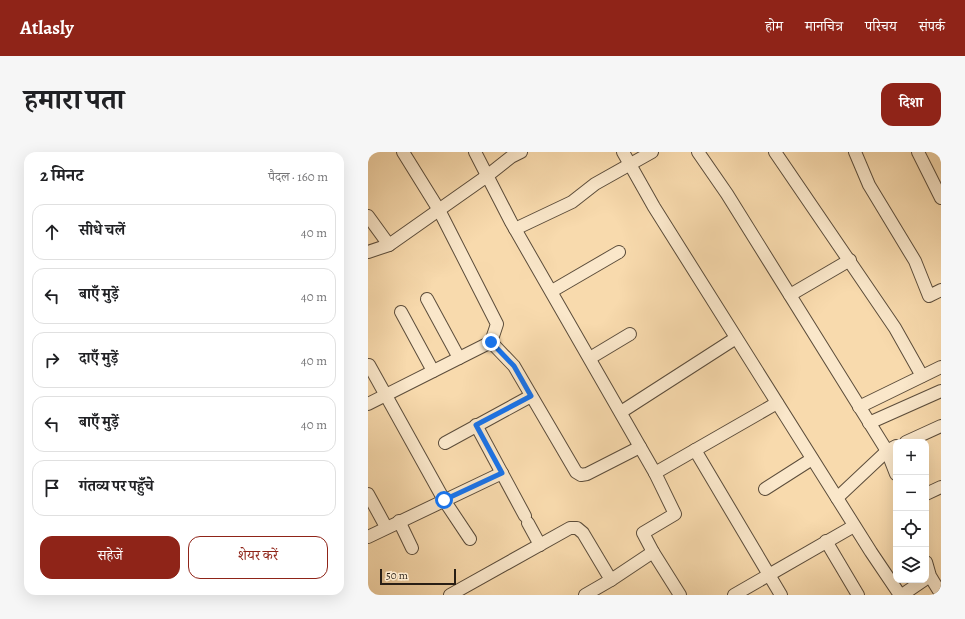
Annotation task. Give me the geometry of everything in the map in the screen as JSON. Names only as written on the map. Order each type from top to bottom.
[{"type":"street","points":[[368,404],[491,342],[497,324],[438,210],[403,152]]},
{"type":"street","points":[[475,152],[515,229],[621,412],[676,514],[643,533],[680,595]]},
{"type":"street","points":[[368,252],[389,245],[487,176],[512,156],[521,152]]},
{"type":"street","points":[[623,152],[654,207],[777,404],[854,526],[901,595],[930,577],[941,594]]},
{"type":"street","points":[[515,229],[572,202],[596,184],[652,152]]},
{"type":"street","points":[[698,152],[727,194],[869,423],[891,449],[893,459]]},
{"type":"street","points":[[775,152],[895,328],[922,376]]},
{"type":"street","points":[[855,152],[869,185],[915,261],[929,296],[941,290]]},
{"type":"street","points":[[918,152],[941,198]]},
{"type":"street","points":[[368,216],[389,245]]},
{"type":"street","points":[[552,291],[619,252]]},
{"type":"street","points":[[790,295],[850,260]]},
{"type":"street","points":[[427,299],[459,358]]},
{"type":"street","points":[[401,312],[433,371]]},
{"type":"street","points":[[590,358],[630,334]]},
{"type":"street","points":[[621,412],[736,338]]},
{"type":"street","points":[[491,342],[514,366],[576,472],[582,475],[587,474],[640,447]]},
{"type":"street","points":[[369,365],[444,500],[470,539]]},
{"type":"street","points":[[859,407],[941,367]]},
{"type":"street","points":[[869,423],[941,391]]},
{"type":"street","points":[[445,443],[531,396]]},
{"type":"street","points":[[655,473],[777,404]]},
{"type":"street","points":[[476,425],[540,545]]},
{"type":"street","points":[[913,439],[941,426]]},
{"type":"street","points":[[837,498],[891,449]]},
{"type":"street","points":[[695,450],[781,595]]},
{"type":"street","points":[[765,489],[812,459]]},
{"type":"street","points":[[368,537],[502,473]]},
{"type":"street","points":[[929,493],[941,487]]},
{"type":"street","points":[[368,494],[386,528]]},
{"type":"street","points":[[399,521],[412,548]]},
{"type":"street","points":[[734,595],[854,526]]},
{"type":"street","points":[[450,595],[570,528],[577,528],[583,533],[611,580]]},
{"type":"street","points":[[826,541],[858,595]]},
{"type":"street","points":[[585,595],[598,592],[611,580],[653,552]]},
{"type":"route","points":[[444,500],[502,473],[483,435],[476,425],[531,396],[514,366],[491,342]]}]
